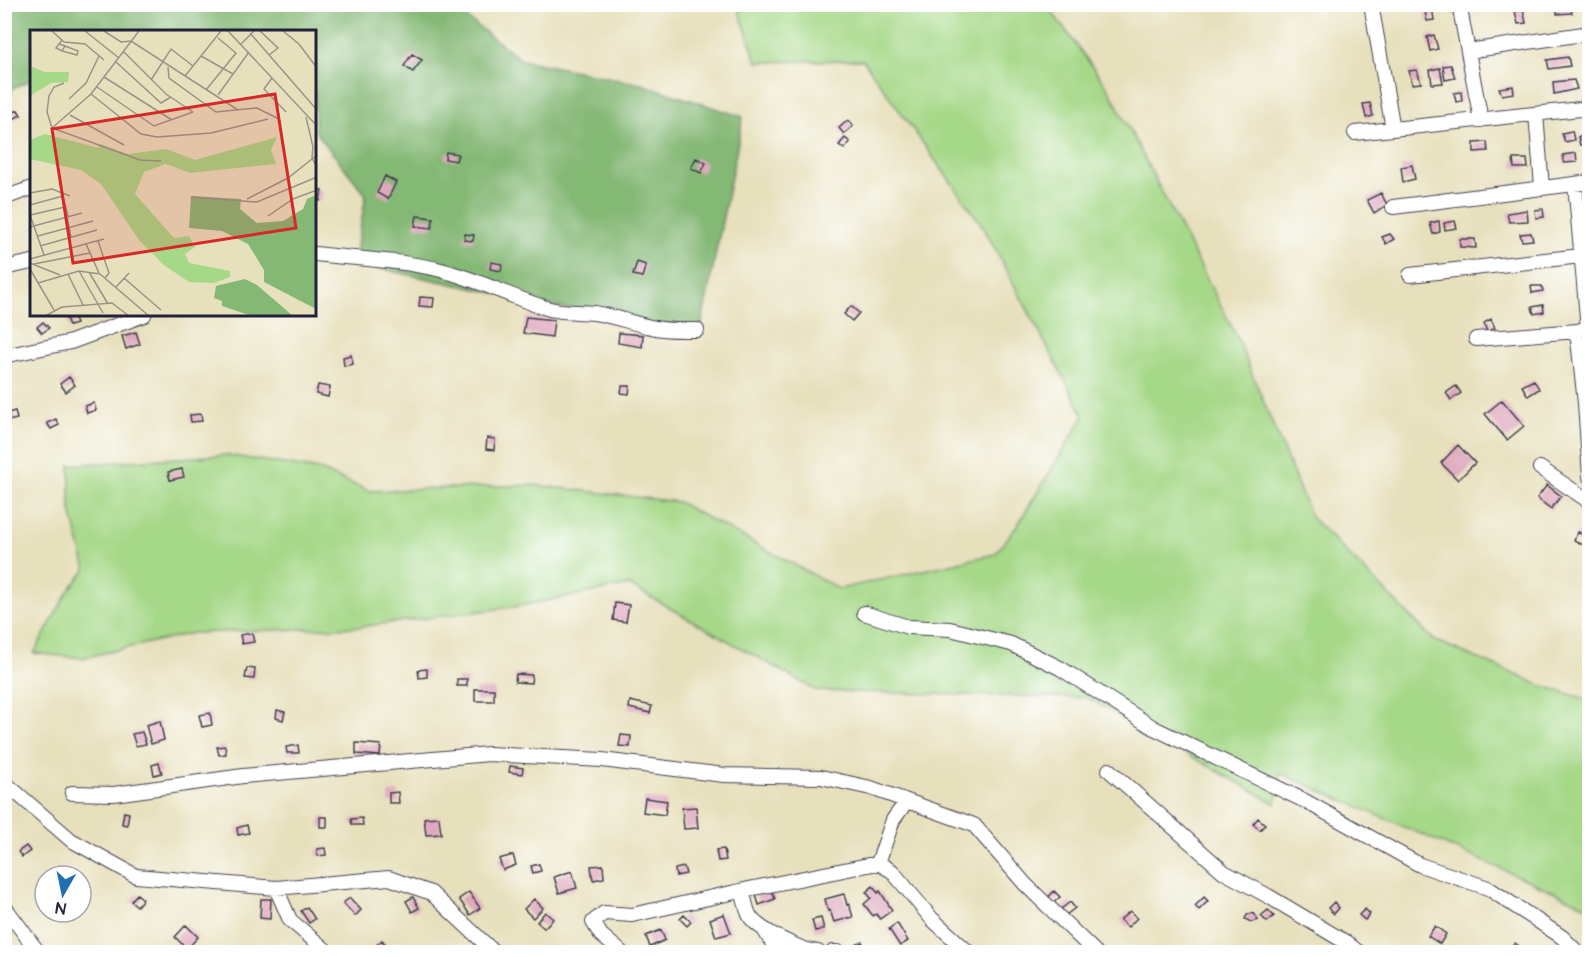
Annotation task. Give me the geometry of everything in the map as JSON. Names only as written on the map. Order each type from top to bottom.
[{"type":"street","points":[[1371,4],[1393,129]]},
{"type":"street","points":[[1458,4],[1481,120]]},
{"type":"street","points":[[1468,51],[1590,33]]},
{"type":"street","points":[[1355,133],[1590,108]]},
{"type":"street","points":[[1536,114],[1542,187]]},
{"type":"street","points":[[1393,207],[1582,183],[1586,256],[1585,329],[1590,477]]},
{"type":"street","points":[[4,198],[30,189]]},
{"type":"street","points":[[316,254],[442,270],[542,307],[568,313],[594,313],[661,329],[697,330]]},
{"type":"street","points":[[1410,275],[1586,256]]},
{"type":"street","points":[[4,268],[30,262]]},
{"type":"street","points":[[4,356],[71,342],[141,316]]},
{"type":"street","points":[[1476,339],[1585,329]]},
{"type":"street","points":[[1540,468],[1590,502]]},
{"type":"street","points":[[864,614],[908,627],[950,629],[1011,644],[1060,668],[1154,728],[1305,801],[1420,865],[1488,888],[1562,937],[1577,952]]},
{"type":"street","points":[[72,793],[114,794],[243,776],[489,754],[602,760],[724,775],[821,777],[871,788],[974,825],[1025,884],[1095,952]]},
{"type":"street","points":[[1109,770],[1224,872],[1347,943],[1358,952]]},
{"type":"street","points":[[4,782],[71,840],[136,876],[276,888],[389,878],[431,893],[494,952]]},
{"type":"street","points":[[878,863],[893,820],[906,802]]},
{"type":"street","points":[[621,952],[601,935],[592,922],[604,913],[632,915],[878,863],[892,871],[932,919],[968,952]]},
{"type":"street","points":[[276,888],[290,920],[328,952]]},
{"type":"street","points":[[742,891],[751,917],[761,926],[778,952]]},
{"type":"street","points":[[4,906],[38,952]]},
{"type":"street","points":[[761,926],[794,946],[818,952]]},
{"type":"street","points":[[833,952],[838,952]]},
{"type":"green space","points":[[449,4],[522,60],[641,84],[743,117],[699,337],[354,263],[366,195],[316,132],[316,30],[30,30],[30,80],[5,92],[5,5]]},
{"type":"green space","points":[[737,5],[1047,5],[1108,88],[1236,335],[1311,517],[1434,640],[1540,685],[1589,700],[1589,907],[1280,773],[1276,804],[1088,698],[817,691],[629,585],[519,606],[358,627],[193,633],[82,658],[34,653],[68,591],[86,570],[70,506],[70,465],[227,455],[320,470],[369,491],[533,485],[678,502],[839,589],[995,554],[1017,526],[1084,416],[984,228],[863,60],[757,62]]},
{"type":"building","points":[[1557,6],[1570,7],[1572,13],[1557,14]]},
{"type":"building","points":[[1424,7],[1432,7],[1434,20],[1427,21]]},
{"type":"building","points":[[1523,9],[1526,23],[1518,24],[1515,11]]},
{"type":"building","points":[[1434,35],[1438,49],[1430,51],[1427,37]]},
{"type":"building","points":[[412,54],[422,60],[413,72],[404,66]]},
{"type":"building","points":[[1568,57],[1570,66],[1549,69],[1547,60]]},
{"type":"building","points":[[1451,65],[1455,78],[1445,80],[1443,66]]},
{"type":"building","points":[[1440,68],[1443,83],[1432,84],[1430,70]]},
{"type":"building","points":[[1417,70],[1421,83],[1412,84],[1409,71]]},
{"type":"building","points":[[1574,80],[1577,89],[1554,94],[1553,82]]},
{"type":"building","points":[[1513,86],[1514,93],[1502,95],[1499,88]]},
{"type":"building","points":[[1461,92],[1462,101],[1456,102],[1454,93]]},
{"type":"building","points":[[1370,103],[1373,116],[1366,118],[1363,104]]},
{"type":"building","points":[[18,110],[21,115],[9,121],[6,116]]},
{"type":"building","points":[[848,120],[853,126],[844,134],[839,128]]},
{"type":"building","points":[[1572,131],[1574,140],[1565,142],[1562,133]]},
{"type":"building","points":[[1590,136],[1590,143],[1580,145],[1578,137]]},
{"type":"building","points":[[845,138],[850,142],[844,149],[839,145]]},
{"type":"building","points":[[1487,142],[1488,151],[1474,152],[1474,143]]},
{"type":"building","points":[[446,152],[458,154],[456,161],[445,159]]},
{"type":"building","points":[[1576,153],[1577,162],[1564,163],[1563,155]]},
{"type":"building","points":[[696,158],[706,163],[701,173],[691,168]]},
{"type":"building","points":[[1513,159],[1527,159],[1528,168],[1514,168]]},
{"type":"building","points":[[1412,165],[1415,179],[1403,182],[1401,167]]},
{"type":"building","points":[[385,176],[396,182],[388,199],[377,193]]},
{"type":"building","points":[[316,189],[322,190],[320,201],[316,200]]},
{"type":"building","points":[[1381,193],[1387,205],[1374,213],[1367,200]]},
{"type":"building","points":[[1543,209],[1544,217],[1536,218],[1535,210]]},
{"type":"building","points":[[1527,210],[1528,221],[1509,222],[1507,213]]},
{"type":"building","points":[[417,216],[433,218],[432,228],[415,226]]},
{"type":"building","points":[[1439,221],[1440,232],[1433,234],[1430,223]]},
{"type":"building","points":[[1455,221],[1457,228],[1445,230],[1444,223]]},
{"type":"building","points":[[1531,233],[1533,240],[1522,241],[1520,234]]},
{"type":"building","points":[[465,234],[474,235],[473,241],[464,240]]},
{"type":"building","points":[[1390,234],[1394,239],[1386,244],[1382,237]]},
{"type":"building","points":[[1460,239],[1475,239],[1476,248],[1460,247]]},
{"type":"building","points":[[491,262],[502,264],[501,271],[490,269]]},
{"type":"building","points":[[637,262],[646,265],[642,277],[633,275]]},
{"type":"building","points":[[1531,286],[1542,286],[1543,291],[1532,293]]},
{"type":"building","points":[[420,297],[434,298],[433,307],[419,306]]},
{"type":"building","points":[[1543,305],[1544,312],[1534,314],[1532,307]]},
{"type":"building","points":[[851,306],[859,313],[852,321],[844,314]]},
{"type":"building","points":[[73,316],[76,324],[69,326],[66,318]]},
{"type":"building","points":[[526,317],[554,320],[552,337],[523,333]]},
{"type":"building","points":[[1491,319],[1495,328],[1487,332],[1484,323]]},
{"type":"building","points":[[43,322],[49,328],[42,333],[37,327]]},
{"type":"building","points":[[136,332],[140,344],[126,349],[122,336]]},
{"type":"building","points":[[619,333],[643,335],[642,347],[618,343]]},
{"type":"building","points":[[351,355],[353,364],[344,366],[343,357]]},
{"type":"building","points":[[69,377],[75,385],[66,392],[60,384]]},
{"type":"building","points":[[1534,380],[1539,389],[1528,396],[1522,386]]},
{"type":"building","points":[[318,385],[330,387],[328,397],[316,394]]},
{"type":"building","points":[[622,386],[630,386],[629,394],[621,393]]},
{"type":"building","points":[[1456,386],[1461,393],[1451,400],[1446,393]]},
{"type":"building","points":[[1502,400],[1524,426],[1507,440],[1485,414]]},
{"type":"building","points":[[94,403],[96,410],[87,413],[85,406]]},
{"type":"building","points":[[15,411],[17,419],[4,422],[4,414]]},
{"type":"building","points":[[201,414],[202,421],[191,422],[190,415]]},
{"type":"building","points":[[56,419],[59,425],[51,429],[47,423]]},
{"type":"building","points":[[487,438],[495,439],[494,450],[486,449]]},
{"type":"building","points":[[1458,445],[1475,463],[1458,480],[1441,463]]},
{"type":"building","points":[[182,469],[184,477],[170,480],[168,472]]},
{"type":"building","points":[[1547,485],[1561,496],[1551,509],[1537,498]]},
{"type":"building","points":[[1578,532],[1589,538],[1585,546],[1574,540]]},
{"type":"building","points":[[615,603],[629,605],[626,622],[613,620]]},
{"type":"building","points":[[252,633],[254,642],[242,644],[240,635]]},
{"type":"building","points":[[247,668],[255,669],[254,679],[245,678]]},
{"type":"building","points":[[427,669],[427,677],[419,678],[418,670]]},
{"type":"building","points":[[516,674],[532,675],[531,683],[515,682]]},
{"type":"building","points":[[457,679],[467,679],[467,686],[457,686]]},
{"type":"building","points":[[475,689],[494,689],[494,701],[475,701]]},
{"type":"building","points":[[630,701],[652,706],[650,713],[629,708]]},
{"type":"building","points":[[277,710],[285,712],[283,720],[276,718]]},
{"type":"building","points":[[210,713],[212,725],[202,727],[199,715]]},
{"type":"building","points":[[160,721],[164,740],[151,744],[146,725]]},
{"type":"building","points":[[142,732],[146,744],[136,746],[132,734]]},
{"type":"building","points":[[621,735],[631,736],[630,747],[619,746]]},
{"type":"building","points":[[356,743],[381,745],[380,756],[356,754]]},
{"type":"building","points":[[298,745],[299,753],[287,753],[286,747]]},
{"type":"building","points":[[225,746],[226,754],[219,755],[217,747]]},
{"type":"building","points":[[159,763],[162,773],[154,775],[152,765]]},
{"type":"building","points":[[510,766],[523,768],[522,774],[509,772]]},
{"type":"building","points":[[398,792],[399,803],[389,803],[389,793]]},
{"type":"building","points":[[645,798],[667,801],[665,815],[643,812]]},
{"type":"building","points":[[696,807],[698,828],[684,829],[682,808]]},
{"type":"building","points":[[124,812],[129,813],[127,825],[122,824]]},
{"type":"building","points":[[320,817],[327,817],[327,827],[320,827]]},
{"type":"building","points":[[439,817],[441,834],[426,835],[424,818]]},
{"type":"building","points":[[362,818],[363,825],[352,825],[351,819]]},
{"type":"building","points":[[1258,818],[1265,824],[1260,830],[1253,824]]},
{"type":"building","points":[[247,825],[249,833],[238,835],[237,828]]},
{"type":"building","points":[[26,846],[30,851],[22,857],[18,852]]},
{"type":"building","points":[[325,848],[326,855],[317,856],[317,849]]},
{"type":"building","points":[[724,849],[726,860],[718,861],[716,850]]},
{"type":"building","points":[[513,855],[516,865],[503,870],[499,859]]},
{"type":"building","points":[[539,864],[541,871],[533,873],[531,866]]},
{"type":"building","points":[[603,865],[604,878],[593,880],[591,866]]},
{"type":"building","points":[[684,867],[686,874],[676,876],[675,869]]},
{"type":"building","points":[[572,871],[577,888],[559,893],[554,877]]},
{"type":"building","points":[[873,886],[878,893],[880,891],[892,910],[880,919],[876,914],[873,916],[864,904],[871,898],[866,892]]},
{"type":"building","points":[[771,889],[775,899],[759,905],[756,895]]},
{"type":"building","points":[[1054,891],[1060,897],[1052,904],[1047,899]]},
{"type":"building","points":[[469,892],[480,908],[470,915],[459,899]]},
{"type":"building","points":[[137,894],[143,899],[137,906],[131,901]]},
{"type":"building","points":[[844,894],[853,917],[834,922],[825,899]]},
{"type":"building","points":[[413,897],[419,908],[412,912],[406,901]]},
{"type":"building","points":[[1204,897],[1208,901],[1199,910],[1195,906]]},
{"type":"building","points":[[350,898],[361,910],[355,916],[343,903]]},
{"type":"building","points":[[261,899],[271,899],[270,919],[260,918]]},
{"type":"building","points":[[534,899],[543,908],[533,918],[524,909]]},
{"type":"building","points":[[1070,902],[1075,908],[1066,915],[1061,909]]},
{"type":"building","points":[[1334,902],[1339,908],[1334,914],[1328,908]]},
{"type":"building","points":[[307,907],[315,919],[309,923],[301,911]]},
{"type":"building","points":[[1365,909],[1370,914],[1365,920],[1359,915]]},
{"type":"building","points":[[1268,910],[1274,916],[1267,922],[1261,916]]},
{"type":"building","points":[[1130,911],[1137,918],[1128,927],[1120,920]]},
{"type":"building","points":[[545,912],[553,919],[544,928],[537,922]]},
{"type":"building","points":[[1253,913],[1258,920],[1251,922],[1245,919],[1247,915]]},
{"type":"building","points":[[724,914],[731,933],[716,937],[710,919]]},
{"type":"building","points":[[684,915],[691,922],[687,926],[680,919]]},
{"type":"building","points":[[821,918],[824,929],[815,931],[812,920]]},
{"type":"building","points":[[897,923],[908,941],[900,946],[889,929]]},
{"type":"building","points":[[186,925],[198,937],[187,949],[175,937]]},
{"type":"building","points":[[1435,926],[1446,934],[1440,944],[1428,936]]},
{"type":"building","points":[[661,930],[665,940],[650,947],[646,936]]},
{"type":"building","points":[[382,940],[393,952],[370,951]]},
{"type":"building","points":[[862,942],[865,948],[858,952],[854,946]]},
{"type":"building","points":[[1515,943],[1522,948],[1518,952],[1508,951]]}]
